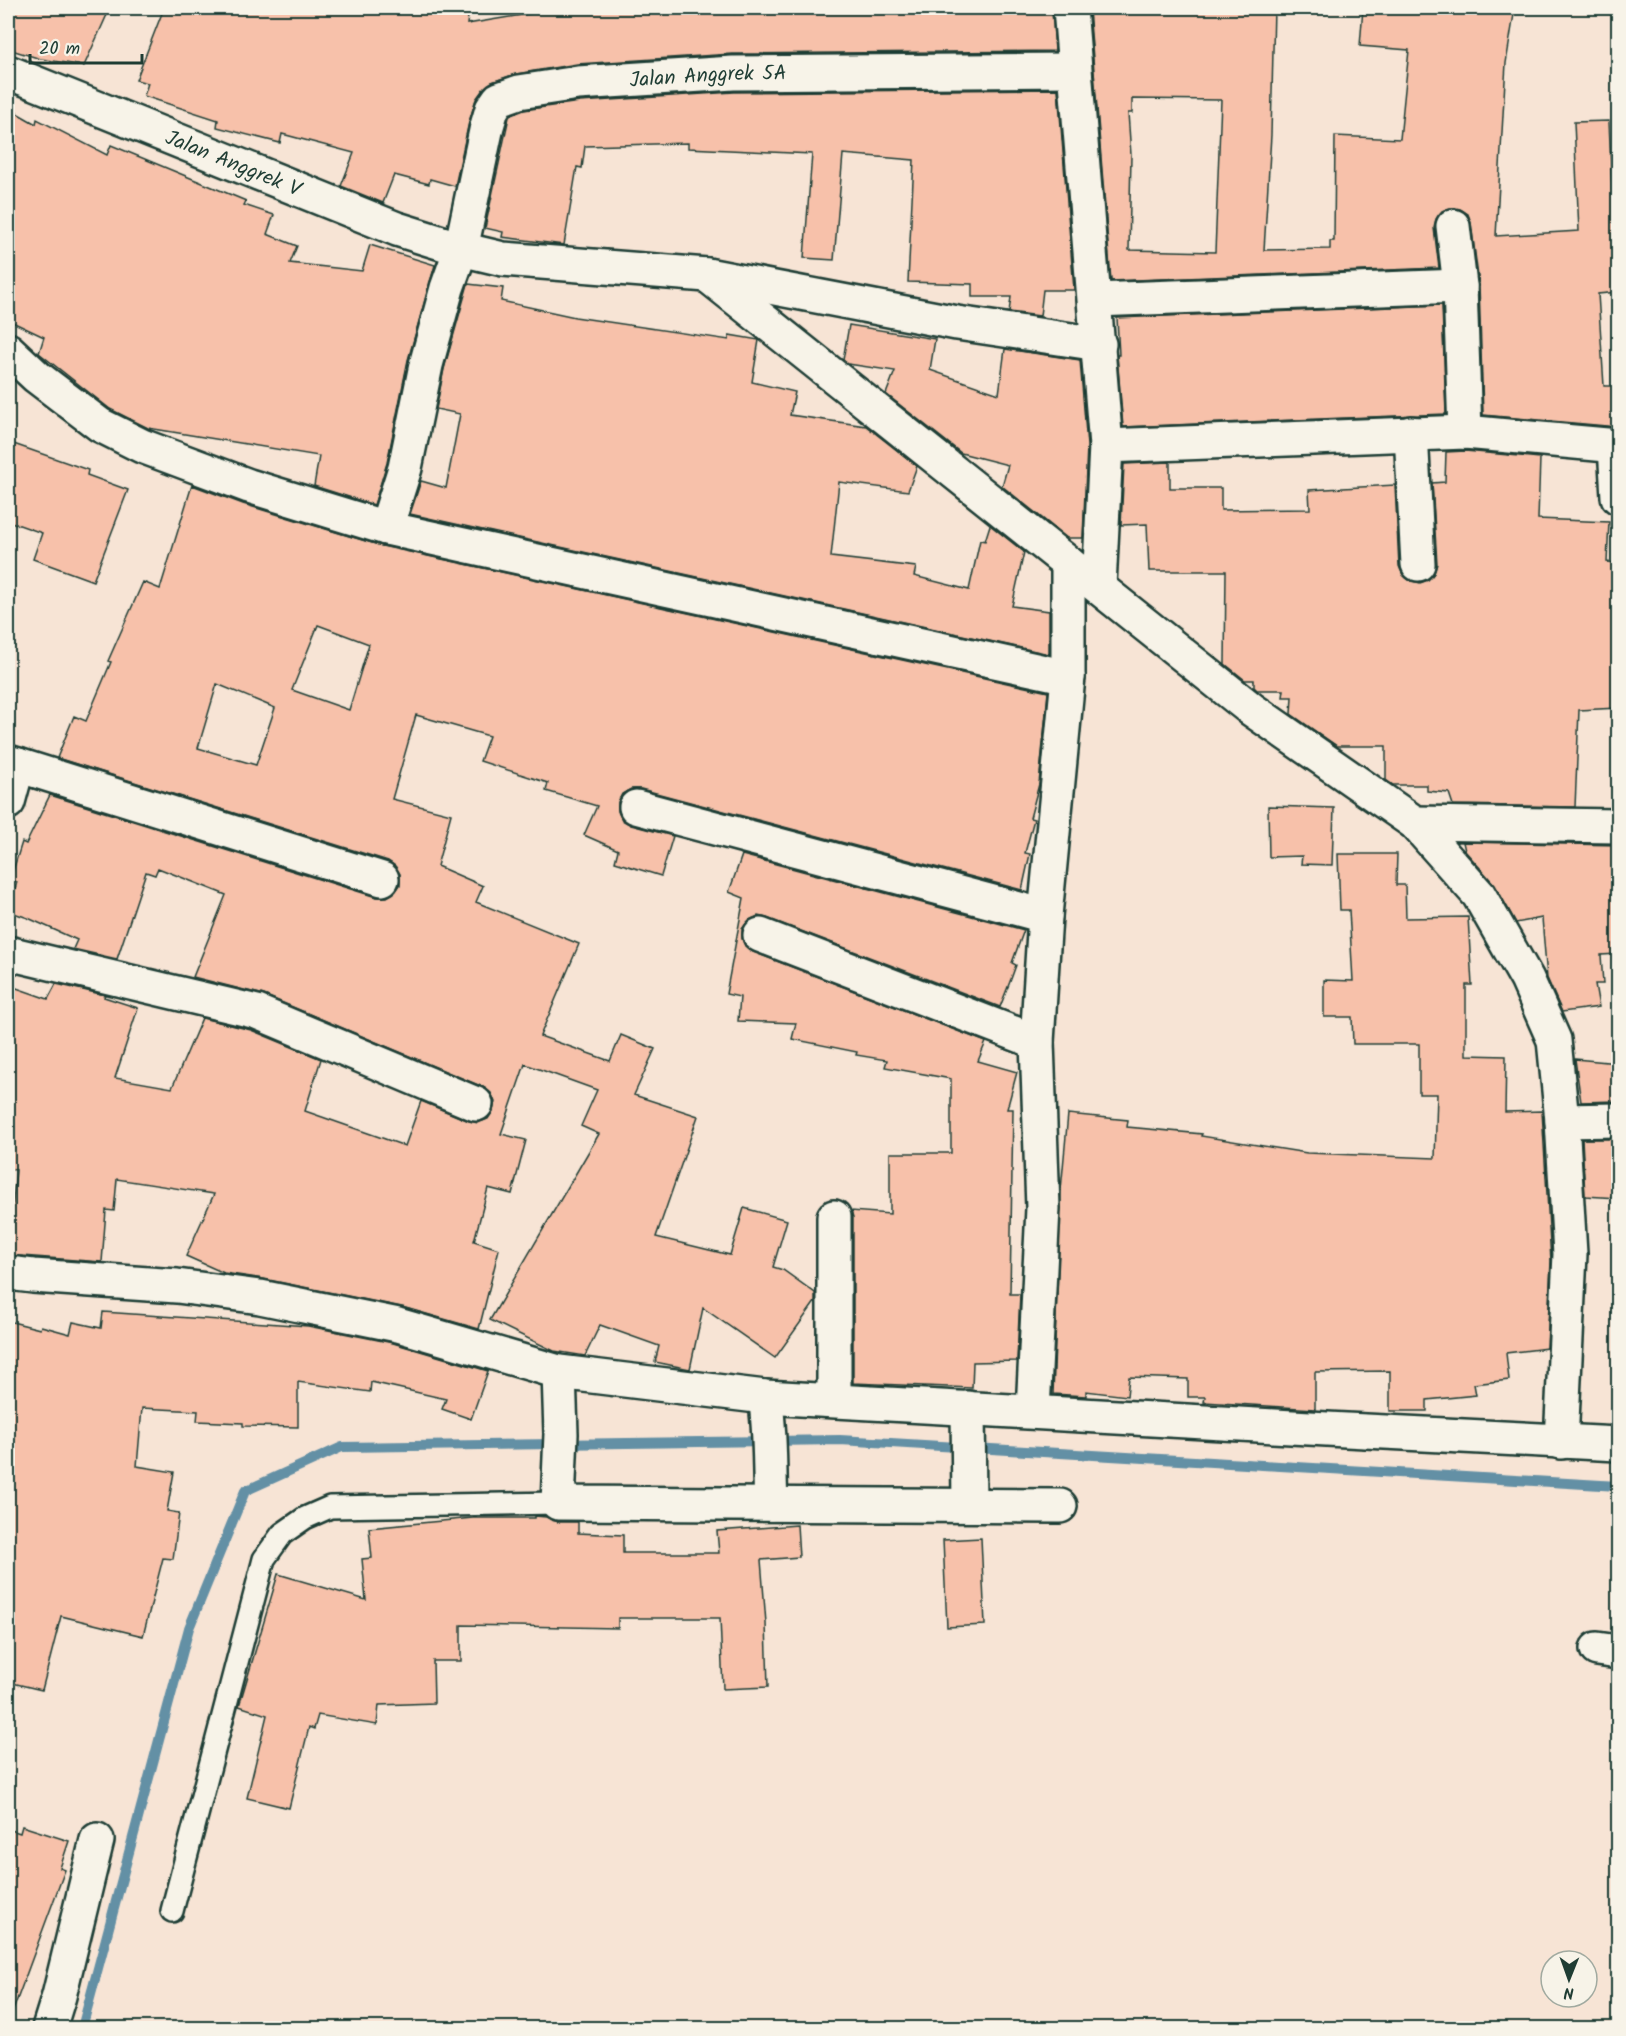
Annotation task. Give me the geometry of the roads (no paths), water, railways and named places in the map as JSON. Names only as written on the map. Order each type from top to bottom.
[{"type":"street","points":[[1070,8],[1106,446],[1099,586]]},
{"type":"street","name":"Jalan Anggrek 5A","points":[[386,528],[405,468],[426,365],[447,288],[461,249],[492,109],[499,99],[519,92],[578,83],[733,73],[1074,70]]},
{"type":"street","name":"Jalan Anggrek V","points":[[8,72],[397,229],[461,249],[503,258],[707,275],[957,323],[1099,344]]},
{"type":"street","points":[[1453,226],[1460,286],[1465,432]]},
{"type":"street","points":[[707,275],[1251,709],[1415,823],[1479,895],[1527,979],[1554,1040],[1562,1121],[1570,1254],[1561,1442]]},
{"type":"street","points":[[1095,300],[1460,286]]},
{"type":"street","points":[[8,350],[38,377],[100,425],[142,447],[249,486],[386,528],[1068,677]]},
{"type":"street","points":[[1106,446],[1465,432],[1617,446],[1618,496]]},
{"type":"street","points":[[1411,433],[1418,564]]},
{"type":"street","points":[[1033,1411],[1043,1208],[1037,1042],[1045,916],[1068,677],[1068,563]]},
{"type":"street","points":[[8,802],[13,763],[382,879]]},
{"type":"street","points":[[636,807],[1045,916]]},
{"type":"street","points":[[1415,823],[1618,826]]},
{"type":"street","points":[[760,935],[1037,1042]]},
{"type":"street","points":[[8,952],[257,1012],[476,1104]]},
{"type":"street","points":[[1562,1121],[1618,1120]]},
{"type":"street","points":[[834,1217],[834,1400]]},
{"type":"street","points":[[8,1273],[177,1286],[260,1298],[398,1325],[559,1372],[768,1412],[834,1400],[968,1422],[1033,1411],[1618,1444]]},
{"type":"street","points":[[559,1372],[561,1468],[558,1503],[771,1504],[969,1492],[1060,1506]]},
{"type":"street","points":[[768,1412],[771,1504]]},
{"type":"street","points":[[968,1422],[969,1492]]},
{"type":"street","points":[[49,2028],[97,1840]]},
{"type":"lane","points":[[172,1911],[264,1559],[282,1534],[305,1518],[330,1507],[558,1503]]},
{"type":"waterway","points":[[82,2028],[189,1628],[245,1491],[342,1447],[840,1440],[1618,1486]]}]
